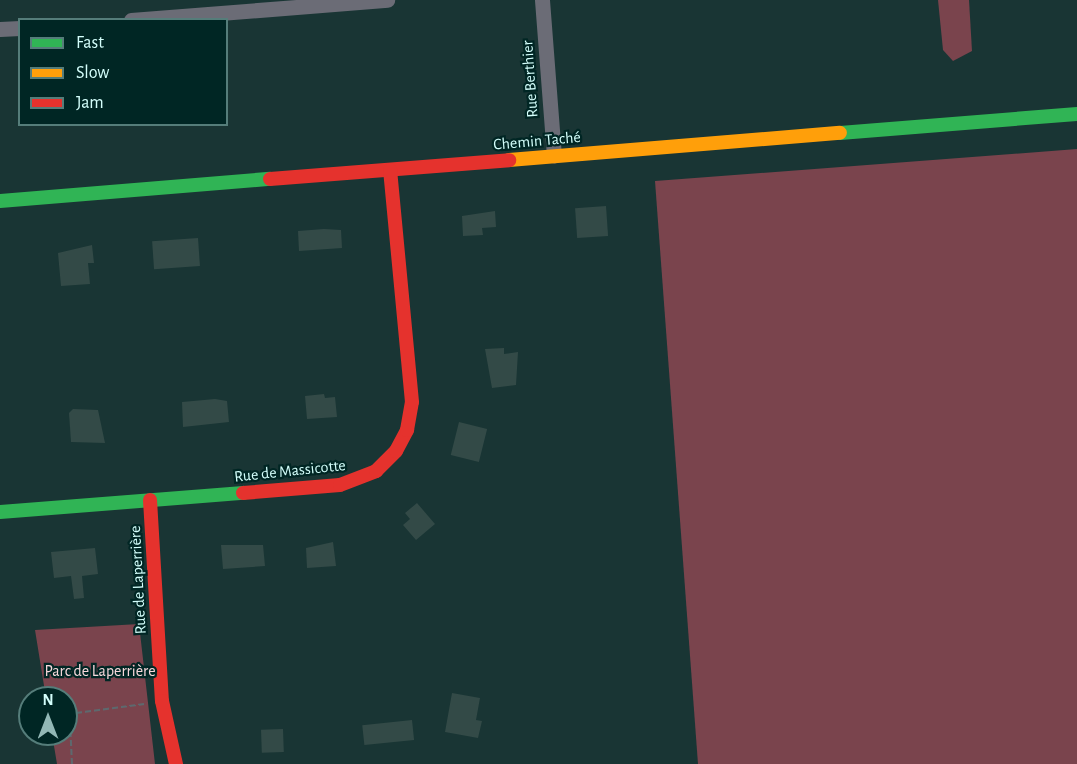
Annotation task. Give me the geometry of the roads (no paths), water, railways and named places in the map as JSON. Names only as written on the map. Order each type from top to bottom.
[{"type":"street","points":[[157,18],[387,0]]},
{"type":"street","name":"Rue Berthier","points":[[542,0],[554,156]]},
{"type":"street","points":[[0,30],[18,28]]},
{"type":"street","name":"Chemin Taché","points":[[0,201],[1077,114]]},
{"type":"street","name":"Rue de Massicotte","points":[[0,512],[340,485],[376,471],[396,452],[407,430],[412,373],[390,170]]},
{"type":"street","name":"Rue de Laperrière","points":[[150,500],[162,701],[176,764]]},
{"type":"park label","name":"Parc de Laperrière","points":[[100,671]]}]
